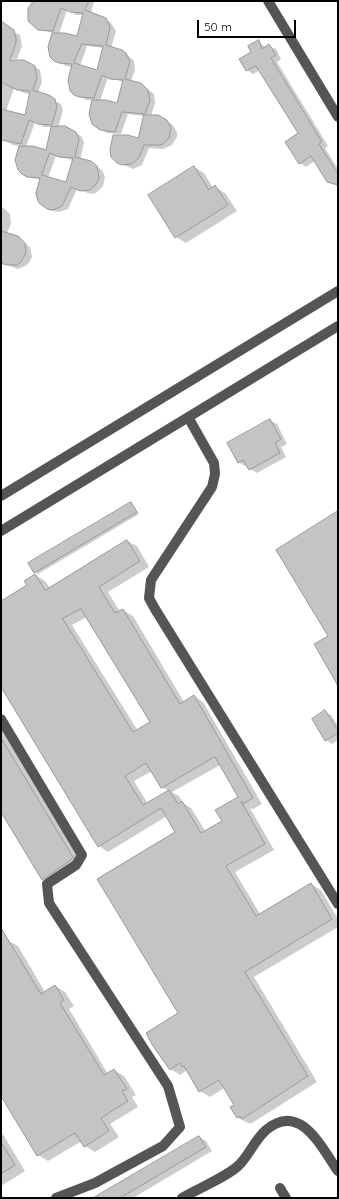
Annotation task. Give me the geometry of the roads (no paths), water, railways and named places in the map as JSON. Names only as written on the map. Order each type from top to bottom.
[{"type":"street","points":[[268,1],[338,117]]},
{"type":"street","points":[[1,496],[338,291]]},
{"type":"street","points":[[1,531],[338,326]]},
{"type":"street","points":[[188,417],[214,463],[215,474],[212,487],[151,580],[149,598],[338,904]]},
{"type":"street","points":[[1,719],[82,855],[76,865],[47,884],[49,903],[168,1086],[180,1127],[163,1146],[95,1182],[56,1198]]},
{"type":"street","points":[[182,1198],[239,1165],[256,1141],[267,1129],[280,1122],[295,1121],[305,1126],[338,1171]]},
{"type":"street","points":[[280,1188],[286,1198]]}]
